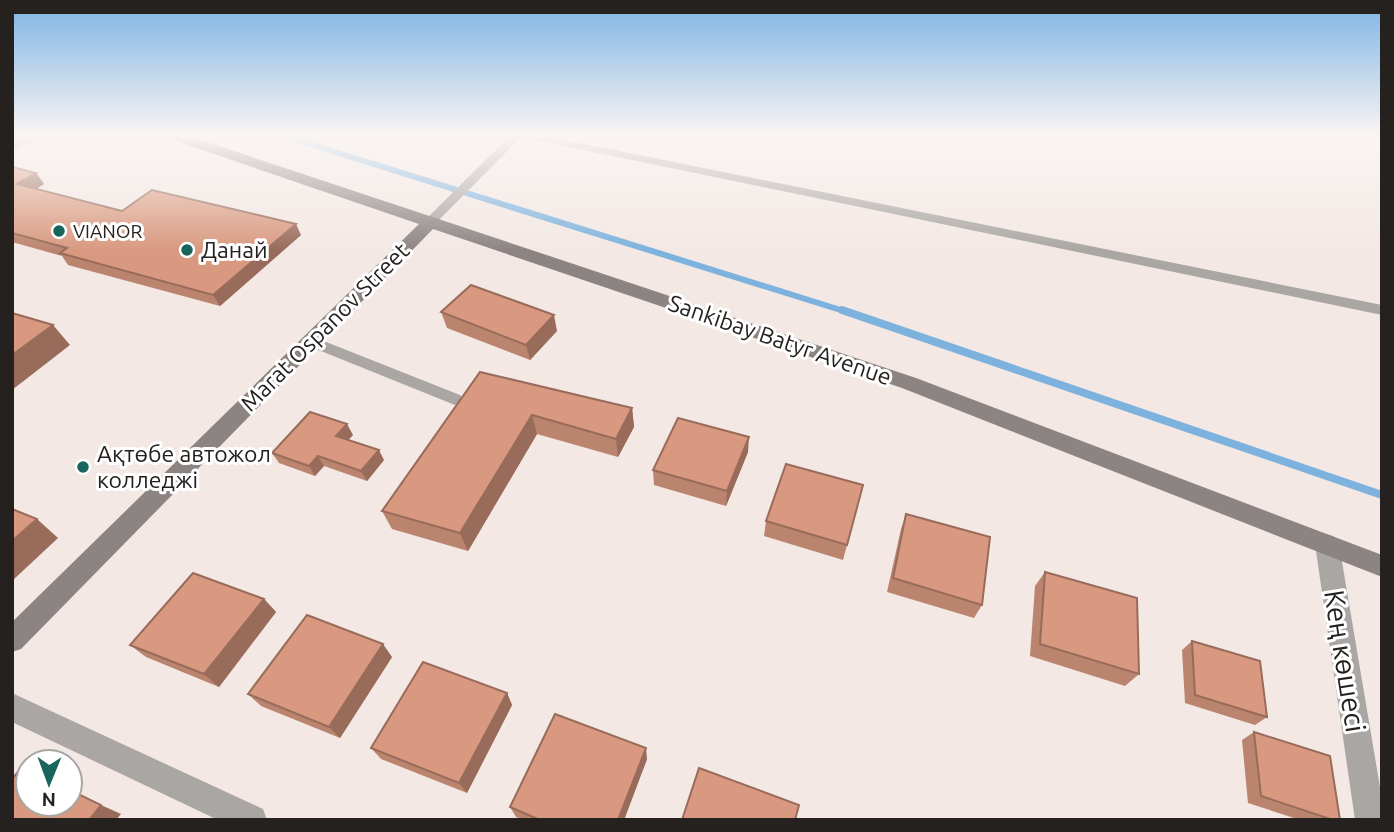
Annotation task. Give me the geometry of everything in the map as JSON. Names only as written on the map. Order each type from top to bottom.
[{"type":"main road","name":"Sankibay Batyr Avenue","points":[[287,174],[909,383],[1382,566]]},
{"type":"main road","name":"Marat Ospanov Street","points":[[12,640],[430,222]]},
{"type":"street","name":"Кең көшесі","points":[[1326,544],[1370,820]]},
{"type":"street","points":[[12,707],[252,820]]},
{"type":"lane","points":[[430,222],[478,174]]},
{"type":"lane","points":[[715,174],[1382,310]]},
{"type":"lane","points":[[311,341],[455,400]]},
{"type":"building","points":[[12,174],[35,174],[17,184],[122,211],[152,190],[296,224],[213,295],[60,253],[67,248],[12,233]]},
{"type":"building","points":[[471,285],[554,315],[526,345],[441,312]]},
{"type":"building","points":[[12,313],[53,325],[12,355]]},
{"type":"building","points":[[480,372],[632,408],[616,439],[532,415],[460,533],[382,511]]},
{"type":"building","points":[[310,412],[347,424],[336,436],[379,450],[361,471],[318,456],[309,466],[272,453]]},
{"type":"building","points":[[678,418],[749,437],[727,491],[653,470]]},
{"type":"building","points":[[786,464],[863,485],[847,545],[766,521]]},
{"type":"building","points":[[12,509],[37,519],[12,541]]},
{"type":"building","points":[[906,514],[990,537],[982,605],[893,578]]},
{"type":"building","points":[[1045,572],[1137,598],[1139,674],[1040,644]]},
{"type":"building","points":[[193,573],[264,599],[204,674],[130,645]]},
{"type":"building","points":[[307,615],[383,644],[329,727],[248,694]]},
{"type":"building","points":[[1192,641],[1260,661],[1267,717],[1195,695]]},
{"type":"building","points":[[423,662],[507,693],[459,783],[371,748]]},
{"type":"building","points":[[555,714],[646,748],[618,820],[540,820],[510,807]]},
{"type":"building","points":[[1254,732],[1330,756],[1340,820],[1261,796]]},
{"type":"building","points":[[699,768],[799,805],[795,820],[682,820]]},
{"type":"building","points":[[14,777],[14,818],[84,818],[84,797],[101,805],[89,820],[12,820]]},
{"type":"waterway","points":[[405,174],[847,312]]},
{"type":"waterway","points":[[842,310],[1382,495]]},
{"type":"place","name":"VIANOR","points":[[59,231]]},
{"type":"place","name":"Данай","points":[[187,250]]},
{"type":"place","name":"Ақтөбе автожол колледжі","points":[[83,467]]}]
